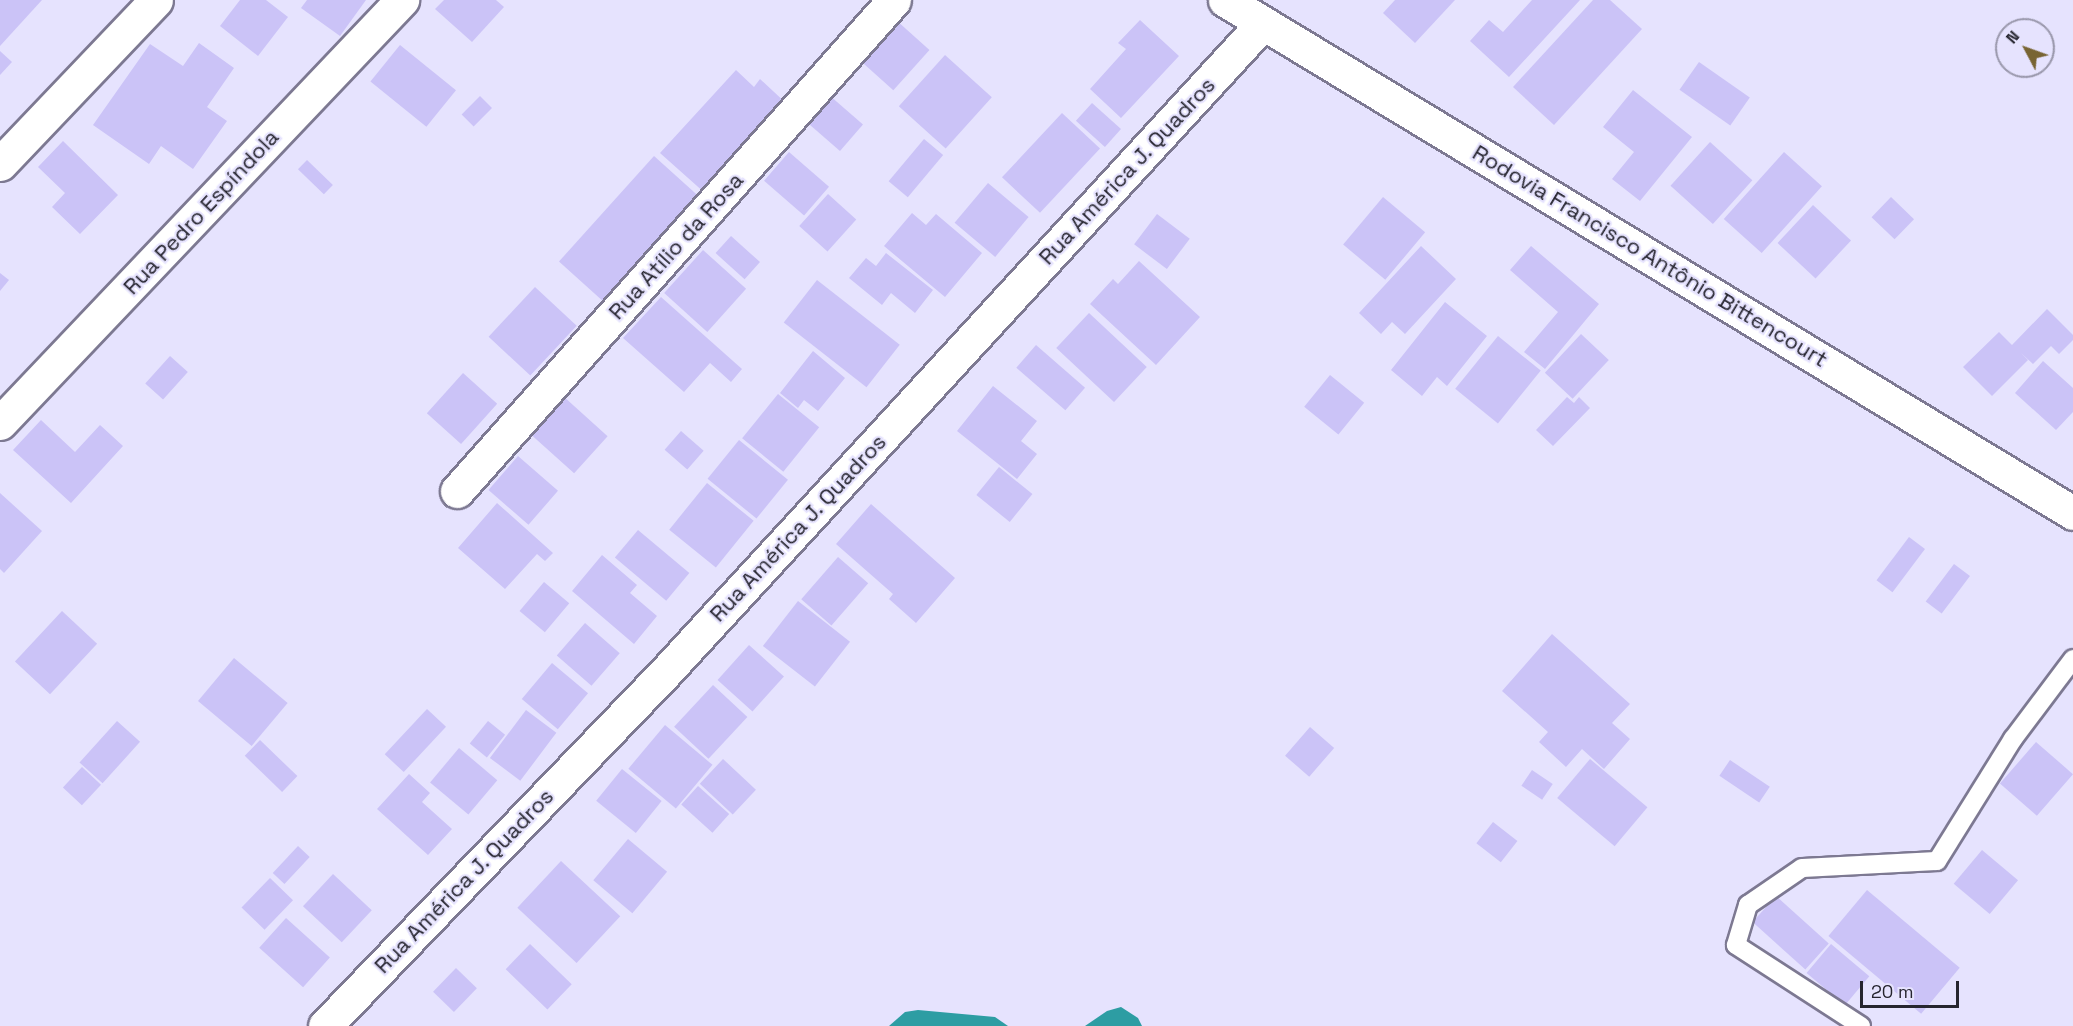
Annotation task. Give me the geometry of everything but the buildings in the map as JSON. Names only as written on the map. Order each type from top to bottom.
[{"type":"street","points":[[0,164],[156,0]]},
{"type":"street","name":"Rua Pedro Espíndola","points":[[0,423],[402,0]]},
{"type":"street","name":"Rua Atílio da Rosa","points":[[458,491],[894,0]]},
{"type":"street","name":"Rodovia Francisco Antônio Bittencourt","points":[[1226,0],[2073,513]]},
{"type":"street","name":"Rua América J. Quadros","points":[[325,1026],[662,676],[1263,23]]},
{"type":"lane","points":[[1861,1026],[1736,945],[1748,905],[1802,868],[1937,861],[2013,739],[2073,659]]},
{"type":"shaded area","points":[[1121,1007],[1138,1018],[1142,1026],[1085,1026],[1107,1011]]},
{"type":"shaded area","points":[[918,1010],[995,1017],[1008,1026],[889,1026],[905,1012]]}]
